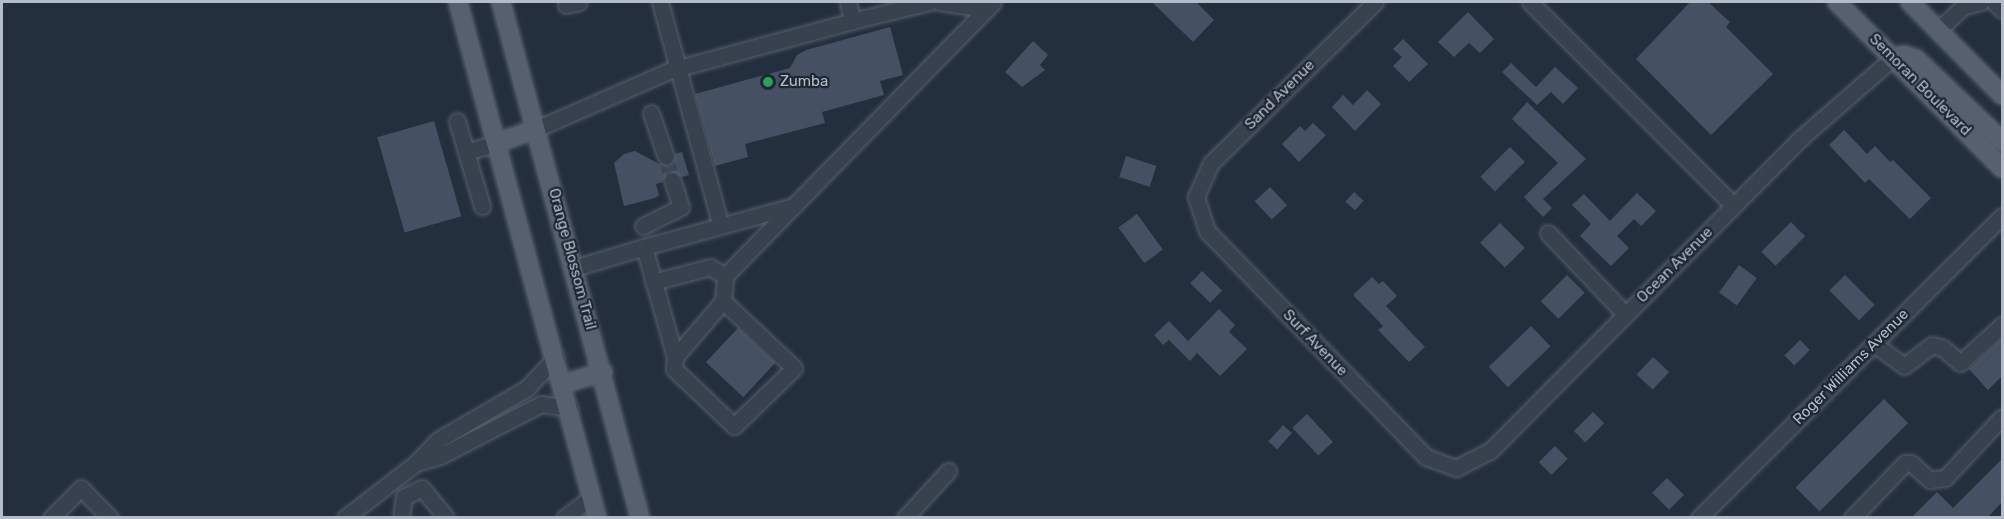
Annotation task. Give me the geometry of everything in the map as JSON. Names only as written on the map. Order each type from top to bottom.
[{"type":"main road","points":[[458,2],[570,408],[597,518]]},
{"type":"main road","name":"Orange Blossom Trail","points":[[501,2],[603,372],[640,518]]},
{"type":"main road","name":"Semoran Boulevard","points":[[1837,2],[2002,168]]},
{"type":"main road","points":[[1910,2],[2002,95]]},
{"type":"main road","points":[[1893,58],[1904,55],[1916,59],[2002,141]]},
{"type":"main road","points":[[497,143],[536,129]]},
{"type":"main road","points":[[563,384],[603,372]]},
{"type":"street","points":[[660,2],[721,226]]},
{"type":"street","points":[[848,2],[852,21]]},
{"type":"street","points":[[536,129],[677,68],[930,2]]},
{"type":"street","points":[[940,2],[990,5]]},
{"type":"street","name":"Sand Avenue","points":[[1196,197],[1211,163],[1375,2]]},
{"type":"street","points":[[1530,2],[1734,206]]},
{"type":"street","points":[[1938,30],[1964,6],[1981,2]]},
{"type":"street","points":[[1994,2],[2002,10]]},
{"type":"street","points":[[675,357],[723,301],[725,276],[797,205],[990,5]]},
{"type":"street","name":"Ocean Avenue","points":[[1456,468],[1490,451],[1802,137],[1893,58]]},
{"type":"street","points":[[651,113],[666,157]]},
{"type":"street","points":[[457,121],[482,206]]},
{"type":"street","points":[[466,152],[497,143]]},
{"type":"street","points":[[644,226],[681,207],[672,180]]},
{"type":"street","name":"Surf Avenue","points":[[1196,197],[1207,231],[1426,457],[1456,468]]},
{"type":"street","points":[[574,268],[797,205]]},
{"type":"street","name":"Roger Williams Avenue","points":[[1699,518],[2002,216]]},
{"type":"street","points":[[1548,232],[1626,315]]},
{"type":"street","points":[[644,248],[675,357],[674,369],[734,426],[794,368],[723,301]]},
{"type":"street","points":[[653,282],[710,267],[725,276]]},
{"type":"street","points":[[1874,344],[1904,366],[1932,345],[1943,348],[1960,363],[2002,325]]},
{"type":"street","points":[[345,518],[416,463],[438,441],[527,388],[556,357]]},
{"type":"street","points":[[416,463],[440,456],[541,404],[570,408]]},
{"type":"street","points":[[1852,518],[1905,463],[1911,463],[1930,480],[1945,478],[2002,417]]},
{"type":"street","points":[[905,518],[948,471]]},
{"type":"street","points":[[390,484],[404,497]]},
{"type":"street","points":[[52,517],[81,488],[110,518]]},
{"type":"street","points":[[404,497],[422,488],[446,518]]},
{"type":"street","points":[[401,518],[404,497]]},
{"type":"street","points":[[564,518],[592,497]]},
{"type":"building","points":[[1152,2],[1196,2],[1214,20],[1193,42]]},
{"type":"building","points":[[1690,2],[1708,2],[1730,22],[1726,27],[1773,74],[1711,135],[1636,59]]},
{"type":"building","points":[[1468,12],[1494,39],[1480,53],[1469,43],[1454,57],[1438,42]]},
{"type":"building","points":[[890,27],[903,75],[880,81],[884,95],[822,112],[825,123],[745,144],[748,157],[715,166],[695,94],[790,68],[797,55],[806,50]]},
{"type":"building","points":[[1403,39],[1428,64],[1409,82],[1393,66],[1402,57],[1393,49]]},
{"type":"building","points":[[1033,41],[1048,55],[1040,65],[1045,70],[1022,87],[1005,72]]},
{"type":"building","points":[[1511,63],[1536,87],[1555,67],[1578,88],[1563,104],[1551,92],[1537,105],[1502,72]]},
{"type":"building","points":[[1367,90],[1381,104],[1355,131],[1332,107],[1343,95],[1353,105]]},
{"type":"building","points":[[1527,102],[1586,159],[1543,199],[1552,208],[1543,217],[1524,197],[1558,163],[1512,119]]},
{"type":"building","points":[[434,121],[461,216],[405,232],[377,137]]},
{"type":"building","points":[[1313,123],[1326,135],[1299,162],[1282,144],[1300,126],[1305,131]]},
{"type":"building","points":[[1844,130],[1867,154],[1875,146],[1890,162],[1893,160],[1931,198],[1910,219],[1869,179],[1865,183],[1829,145]]},
{"type":"building","points":[[1510,147],[1525,162],[1495,192],[1480,177]]},
{"type":"building","points":[[635,151],[665,167],[673,164],[675,154],[682,152],[689,175],[681,177],[668,171],[663,182],[656,184],[659,195],[624,206],[614,163],[624,154]]},
{"type":"building","points":[[1126,156],[1156,166],[1150,187],[1119,177]]},
{"type":"building","points":[[1270,187],[1287,205],[1272,220],[1255,201]]},
{"type":"building","points":[[1354,192],[1364,201],[1355,210],[1345,202]]},
{"type":"building","points":[[1637,193],[1656,211],[1641,226],[1634,219],[1617,236],[1629,248],[1611,266],[1580,236],[1591,224],[1572,205],[1584,194],[1610,221]]},
{"type":"building","points":[[1137,214],[1163,250],[1144,263],[1118,228]]},
{"type":"building","points":[[1791,222],[1805,236],[1775,266],[1761,252]]},
{"type":"building","points":[[1500,223],[1525,248],[1505,268],[1480,243]]},
{"type":"building","points":[[1739,265],[1757,278],[1737,305],[1719,293]]},
{"type":"building","points":[[1202,271],[1222,290],[1210,303],[1190,283]]},
{"type":"building","points":[[1567,275],[1585,293],[1559,319],[1541,301]]},
{"type":"building","points":[[1845,275],[1875,305],[1859,320],[1829,291]]},
{"type":"building","points":[[1372,277],[1379,284],[1383,281],[1397,296],[1386,306],[1425,347],[1409,362],[1378,330],[1383,326],[1353,295]]},
{"type":"building","points":[[1219,309],[1235,325],[1229,332],[1247,349],[1220,376],[1197,353],[1190,361],[1169,340],[1163,345],[1154,335],[1169,321],[1188,341]]},
{"type":"building","points":[[1531,326],[1550,346],[1508,387],[1489,367]]},
{"type":"building","points":[[738,328],[775,363],[743,397],[706,362]]},
{"type":"building","points":[[2002,338],[2002,376],[1988,390],[1969,369]]},
{"type":"building","points":[[1800,340],[1810,350],[1794,365],[1784,356]]},
{"type":"building","points":[[1653,357],[1669,372],[1653,390],[1637,375]]},
{"type":"building","points":[[1884,399],[1908,423],[1820,511],[1796,487]]},
{"type":"building","points":[[1593,412],[1604,423],[1585,442],[1574,431]]},
{"type":"building","points":[[1307,414],[1333,442],[1318,455],[1292,428]]},
{"type":"building","points":[[1283,425],[1292,433],[1277,449],[1268,441]]},
{"type":"building","points":[[1555,446],[1568,459],[1551,475],[1539,462]]},
{"type":"building","points":[[2002,459],[2002,502],[1987,518],[1911,518],[1937,492],[1953,508]]},
{"type":"building","points":[[1667,478],[1684,495],[1669,510],[1652,493]]},
{"type":"tunnel","points":[[666,157],[672,180]]},
{"type":"place","name":"Zumba","points":[[768,82]]}]
